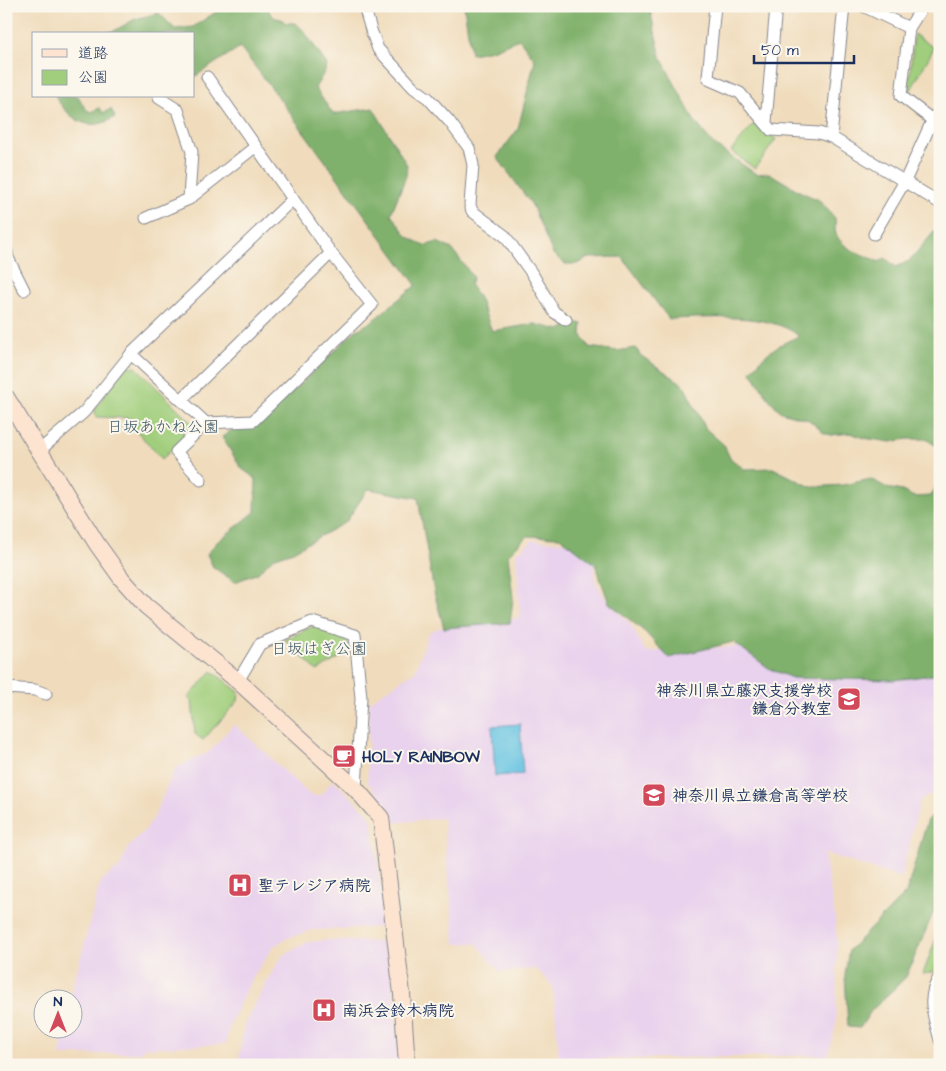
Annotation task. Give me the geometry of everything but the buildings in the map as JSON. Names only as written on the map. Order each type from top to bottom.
[{"type":"street","points":[[364,6],[378,49],[414,88],[428,98],[449,121],[469,148],[473,164],[470,205],[472,211],[505,236],[534,276],[554,312],[566,320]]},
{"type":"street","points":[[716,6],[708,77],[710,80],[740,93],[771,130],[819,133],[831,138],[905,180],[940,203]]},
{"type":"street","points":[[766,122],[776,6]]},
{"type":"street","points":[[831,138],[844,6]]},
{"type":"street","points":[[863,6],[909,28]]},
{"type":"street","points":[[923,6],[909,28],[901,96],[936,124]]},
{"type":"street","points":[[202,480],[176,452],[206,423],[253,421],[372,304],[331,253],[207,77]]},
{"type":"street","points":[[158,98],[178,110],[192,152],[189,199]]},
{"type":"street","points":[[874,234],[936,124],[940,109]]},
{"type":"street","points":[[146,218],[189,199],[255,147]]},
{"type":"street","points":[[40,450],[91,406],[131,354],[294,199]]},
{"type":"street","points":[[6,247],[8,258],[24,290]]},
{"type":"street","points":[[180,400],[331,253]]},
{"type":"street","points":[[131,354],[206,423]]},
{"type":"street","points":[[6,397],[96,544],[122,579],[146,606],[238,681],[356,789],[381,818],[402,994],[407,1065]]},
{"type":"street","points":[[238,681],[260,644],[312,622],[355,635],[362,698],[356,789]]},
{"type":"street","points":[[6,688],[35,690],[46,694]]},
{"type":"street","points":[[940,976],[932,990],[931,999],[940,1040]]},
{"type":"shaded area","name":"神奈川県立鎌倉高等学校","points":[[533,540],[593,544],[595,581],[605,598],[631,625],[646,652],[745,646],[940,667],[940,789],[920,801],[901,878],[824,853],[835,917],[837,941],[836,1024],[828,1055],[559,1060],[553,986],[536,969],[500,972],[476,943],[455,944],[443,818],[390,823],[388,806],[367,782],[370,701],[415,671],[429,632],[438,628],[520,618],[516,553]]},
{"type":"shaded area","name":"聖テレジア病院","points":[[234,724],[311,796],[321,795],[333,780],[369,814],[373,826],[385,927],[311,930],[283,940],[273,947],[251,980],[229,1026],[226,1044],[143,1048],[143,1052],[60,1056],[63,1038],[82,1038],[82,988],[73,988],[102,880],[120,867],[128,848],[146,829],[154,817],[175,768],[209,752]]},
{"type":"shaded area","name":"南浜会鈴木病院","points":[[326,940],[389,942],[400,1065],[238,1065],[244,1025],[283,955],[308,942]]},
{"type":"green space","points":[[225,6],[267,6],[273,17],[281,19],[286,23],[296,23],[304,31],[327,65],[315,88],[333,114],[373,108],[407,165],[406,176],[391,214],[407,236],[424,246],[437,242],[452,249],[473,277],[470,284],[479,298],[492,331],[534,324],[560,330],[574,322],[582,324],[581,334],[589,347],[617,351],[636,348],[640,355],[683,384],[706,429],[724,445],[730,458],[744,469],[773,468],[811,487],[843,485],[871,479],[887,488],[902,491],[914,497],[931,496],[940,479],[940,674],[894,680],[792,678],[770,669],[733,642],[669,658],[645,632],[609,603],[595,564],[560,537],[527,536],[508,555],[513,598],[510,623],[444,628],[434,592],[418,498],[368,489],[346,522],[293,551],[273,558],[258,573],[235,582],[213,567],[207,554],[217,542],[255,512],[256,479],[241,468],[222,437],[232,430],[257,426],[355,331],[371,322],[416,285],[240,47],[195,76],[195,32],[109,32],[135,19],[159,13],[175,29],[193,27]]},
{"type":"green space","points":[[464,6],[649,6],[661,58],[694,120],[713,144],[756,174],[769,173],[801,192],[819,200],[835,218],[835,230],[839,240],[849,248],[879,262],[885,258],[896,267],[909,261],[940,225],[940,453],[938,447],[926,439],[907,439],[891,442],[863,438],[851,433],[831,435],[824,433],[809,420],[781,412],[769,399],[751,372],[772,350],[799,336],[787,328],[772,323],[737,318],[669,319],[622,257],[588,258],[578,264],[565,264],[553,254],[532,205],[497,157],[518,129],[535,60],[519,39],[492,50],[471,54]]},
{"type":"green space","points":[[914,34],[934,48],[908,95]]},
{"type":"green space","points":[[56,98],[79,98],[85,108],[90,112],[100,108],[103,113],[111,109],[115,117],[106,122],[89,124],[74,118]]},
{"type":"green space","points":[[754,124],[776,139],[755,169],[731,151]]},
{"type":"green space","name":"日坂あかね公園","points":[[126,366],[136,367],[194,425],[193,429],[162,459],[131,425],[130,418],[96,417],[94,410]]},
{"type":"green space","name":"日坂はぎ公園","points":[[313,626],[344,638],[350,647],[349,652],[317,671],[285,640]]},
{"type":"green space","points":[[212,671],[239,692],[238,701],[203,740],[195,734],[192,701],[188,698]]},
{"type":"green space","points":[[940,811],[940,897],[906,977],[871,1011],[860,1028],[848,1027],[845,975],[849,950],[906,893],[928,819]]},
{"type":"green space","points":[[940,928],[940,960],[934,972],[923,974]]},
{"type":"water","points":[[520,724],[523,774],[495,776],[492,726]]},
{"type":"place","name":"神奈川県立藤沢支援学校 鎌倉分教室","points":[[849,699]]},
{"type":"place","name":"HOLY RAINBOW","points":[[344,756]]},
{"type":"place","name":"神奈川県立鎌倉高等学校","points":[[654,795]]},
{"type":"place","name":"聖テレジア病院","points":[[240,885]]},
{"type":"place","name":"南浜会鈴木病院","points":[[324,1010]]}]
